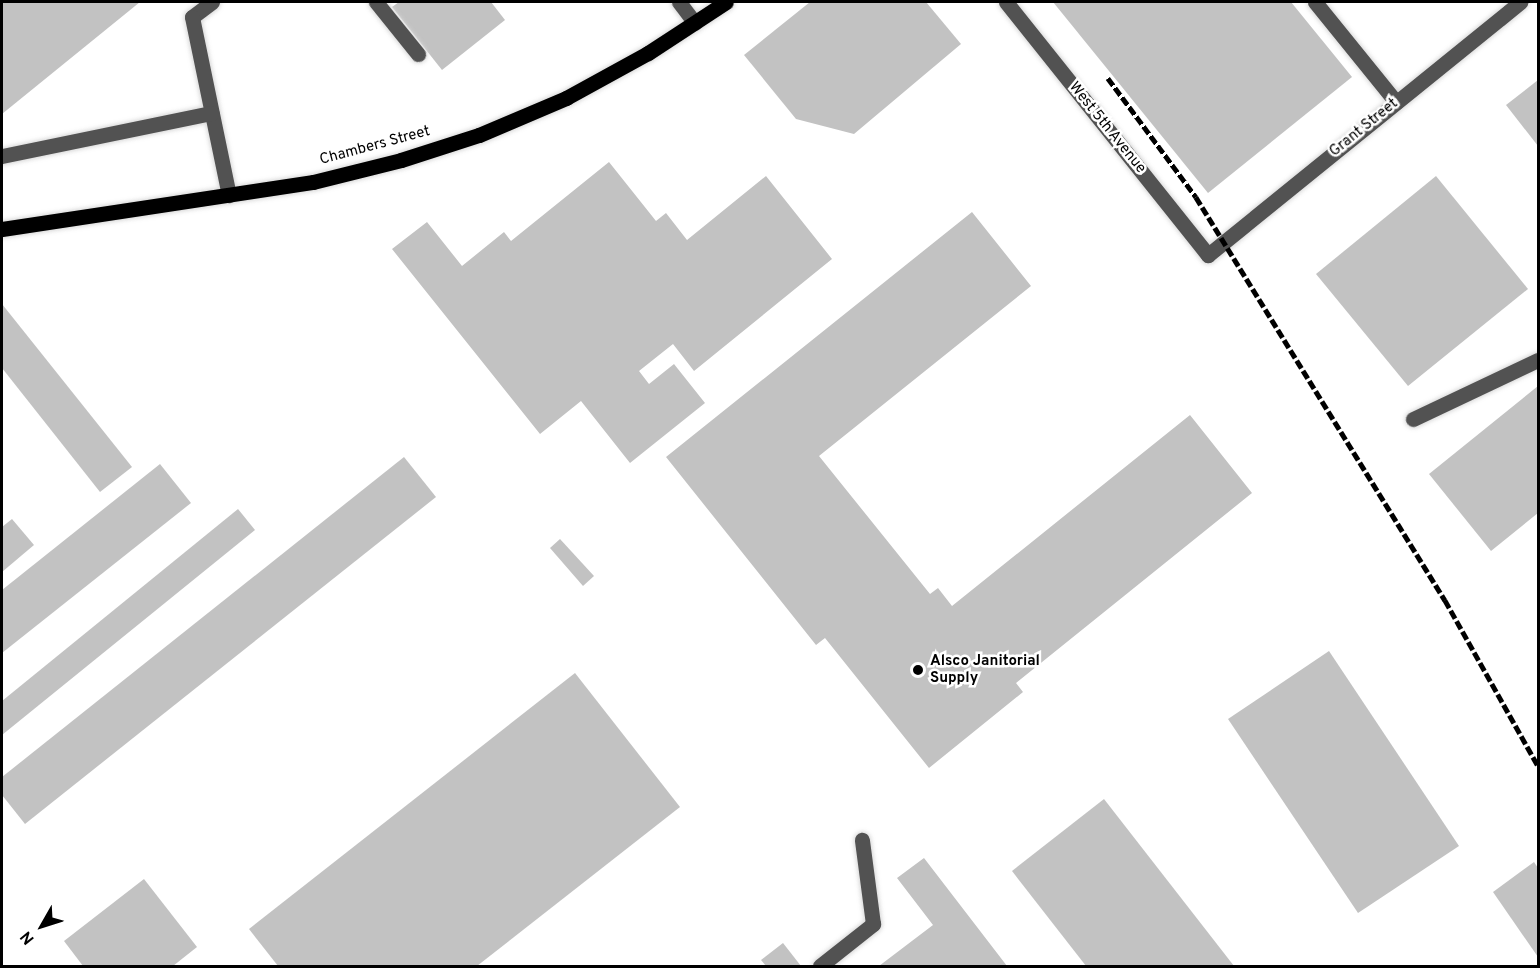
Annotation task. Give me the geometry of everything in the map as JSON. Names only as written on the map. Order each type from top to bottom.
[{"type":"main road","name":"Chambers Street","points":[[2,229],[313,182],[401,160],[479,135],[566,98],[695,23],[726,2]]},
{"type":"street","points":[[212,2],[192,17],[229,195]]},
{"type":"street","points":[[376,2],[418,54]]},
{"type":"street","points":[[679,2],[695,23]]},
{"type":"street","name":"West 5th Avenue","points":[[1006,2],[1208,255]]},
{"type":"street","points":[[1315,2],[1396,102]]},
{"type":"street","name":"Grant Street","points":[[1208,255],[1520,2]]},
{"type":"street","points":[[2,156],[212,113]]},
{"type":"street","points":[[1413,419],[1539,360]]},
{"type":"street","points":[[820,966],[873,924],[862,840]]},
{"type":"building","points":[[2,2],[140,2],[2,114]]},
{"type":"building","points":[[399,2],[491,2],[505,20],[442,70],[392,7]]},
{"type":"building","points":[[810,2],[926,2],[961,44],[854,134],[796,119],[744,55]]},
{"type":"building","points":[[1053,2],[1291,2],[1352,77],[1208,193]]},
{"type":"building","points":[[1538,80],[1538,146],[1506,105]]},
{"type":"building","points":[[609,162],[656,221],[666,213],[687,240],[766,176],[832,259],[694,371],[673,344],[639,371],[649,384],[674,364],[705,403],[630,463],[581,401],[540,434],[392,249],[427,222],[462,266],[504,232],[511,241]]},
{"type":"building","points":[[1436,176],[1528,289],[1408,386],[1316,274]]},
{"type":"building","points":[[972,212],[1031,286],[819,456],[930,594],[938,588],[952,606],[1190,415],[1252,493],[1016,683],[1023,692],[929,768],[825,638],[816,645],[666,457]]},
{"type":"building","points":[[2,304],[132,467],[100,492],[2,368]]},
{"type":"building","points":[[1538,386],[1538,513],[1491,551],[1429,474]]},
{"type":"building","points":[[404,457],[436,497],[25,824],[2,795],[2,777]]},
{"type":"building","points":[[160,464],[191,503],[2,653],[2,590]]},
{"type":"building","points":[[238,509],[255,530],[2,735],[2,701]]},
{"type":"building","points":[[12,519],[34,545],[2,572],[2,527]]},
{"type":"building","points":[[560,539],[594,576],[583,586],[550,548]]},
{"type":"building","points":[[1329,651],[1459,846],[1358,913],[1228,719]]},
{"type":"building","points":[[575,673],[680,807],[477,966],[278,966],[249,929]]},
{"type":"building","points":[[1104,799],[1234,966],[1086,966],[1012,871]]},
{"type":"building","points":[[924,858],[1007,966],[879,966],[933,925],[897,878]]},
{"type":"building","points":[[1534,862],[1538,868],[1538,957],[1493,892]]},
{"type":"building","points":[[144,879],[197,947],[173,966],[83,966],[64,941]]},
{"type":"building","points":[[783,943],[801,966],[766,966],[761,960]]},
{"type":"railway","points":[[1108,78],[1196,197],[1445,600],[1538,766]]},
{"type":"place","name":"Alsco Janitorial Supply","points":[[918,670]]}]
